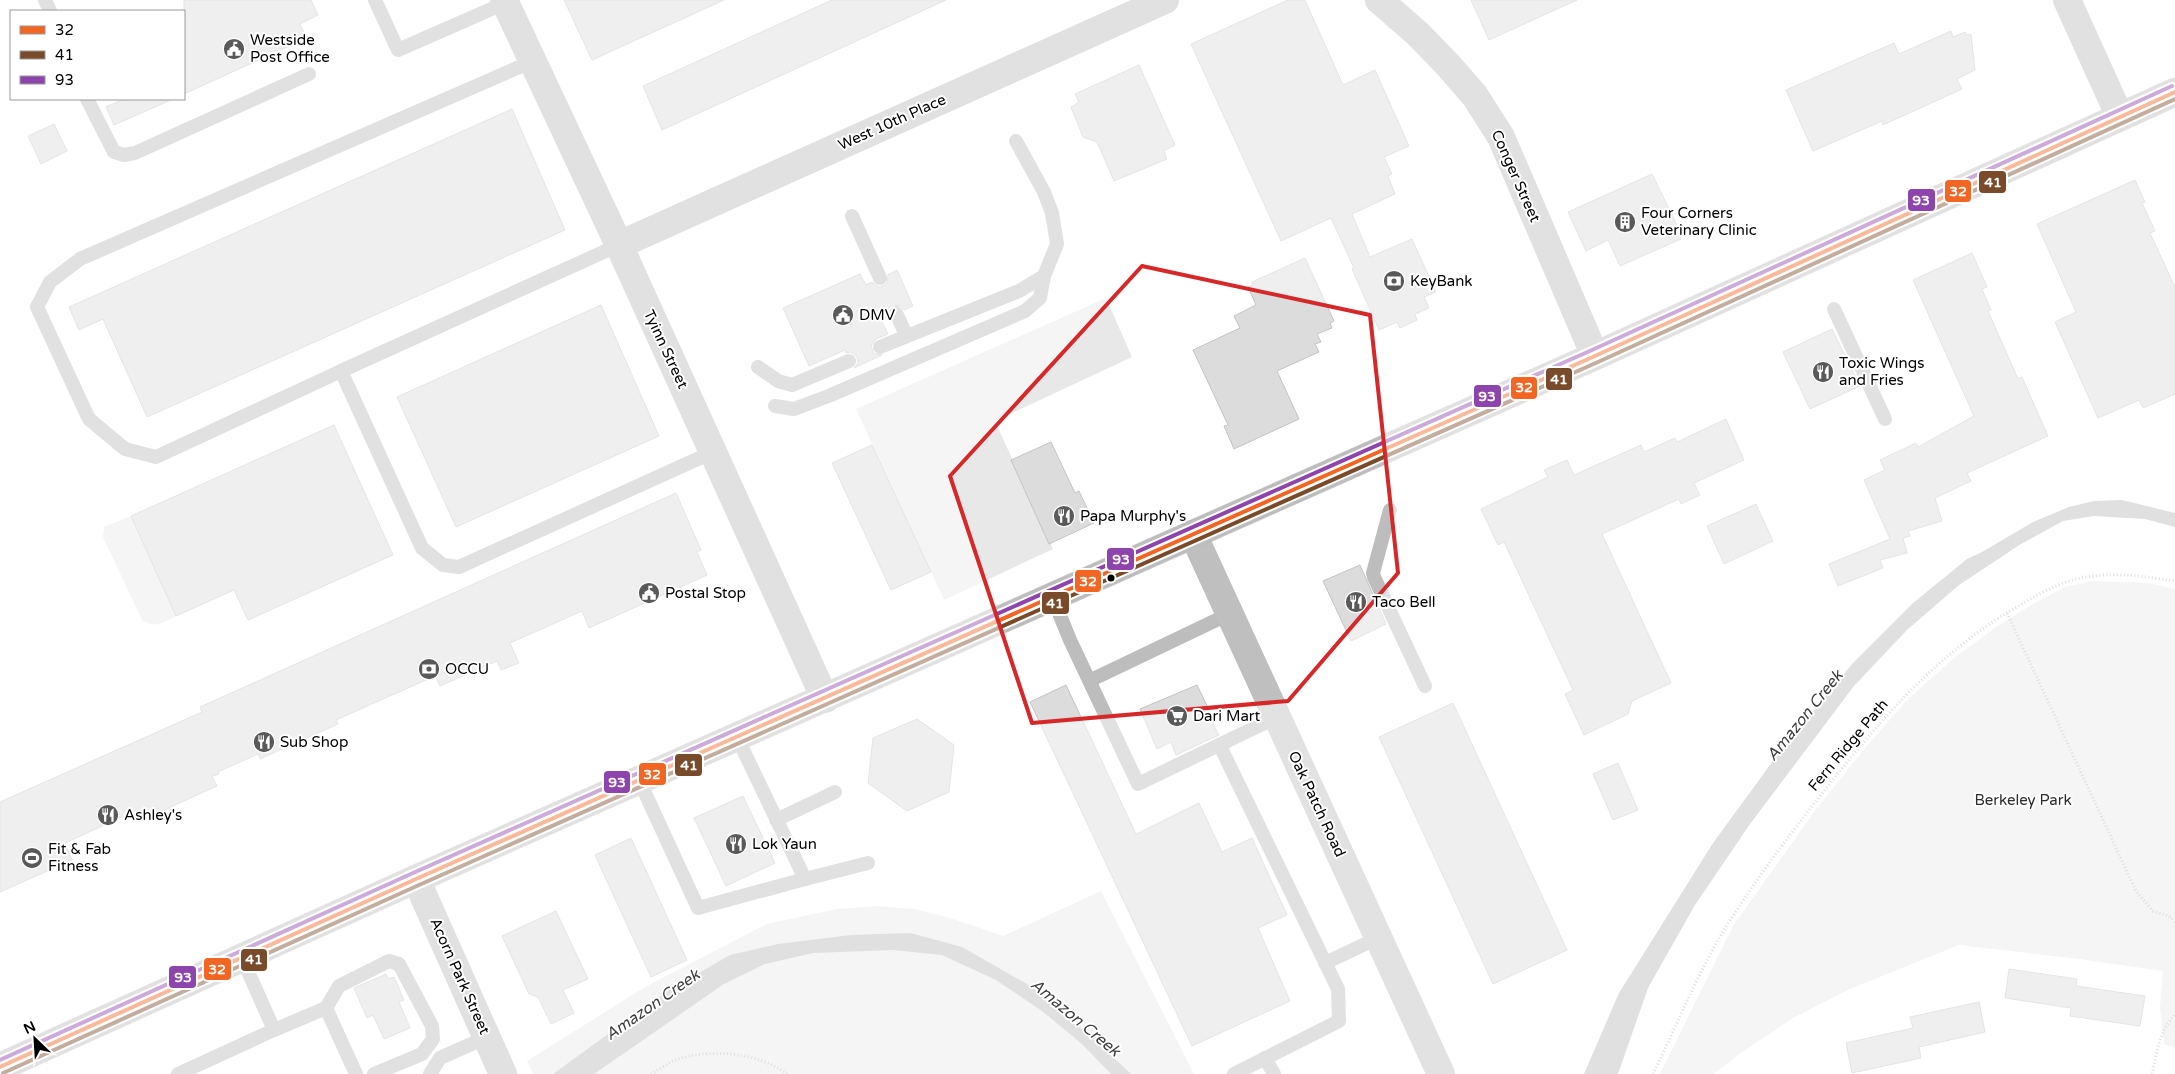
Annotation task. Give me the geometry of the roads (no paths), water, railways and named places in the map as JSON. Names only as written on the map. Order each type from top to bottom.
[{"type":"main road","name":"West 10th Place","points":[[619,246],[1165,0]]},
{"type":"main road","name":"Conger Street","points":[[1379,0],[1418,34],[1448,65],[1475,96],[1501,137],[1595,356]]},
{"type":"main road","points":[[2067,0],[2120,117]]},
{"type":"main road","name":"Tyinn Street","points":[[505,1],[619,246],[825,699]]},
{"type":"main road","points":[[0,1067],[416,879],[1595,356],[2175,92]]},
{"type":"main road","name":"Acorn Park Street","points":[[416,879],[501,1070]]},
{"type":"street","name":"Oak Patch Road","points":[[1194,534],[1276,718],[1441,1074]]},
{"type":"lane","points":[[375,0],[398,50],[505,1]]},
{"type":"lane","points":[[533,61],[80,259],[50,282],[37,307],[89,419],[125,449],[156,457],[341,371],[619,246]]},
{"type":"lane","points":[[88,100],[114,152],[124,155],[135,153],[309,74]]},
{"type":"lane","points":[[775,406],[794,409],[832,396],[1025,311],[1040,298],[1044,276],[1057,244],[1052,213],[1044,192],[1016,141]]},
{"type":"lane","points":[[852,216],[880,278]]},
{"type":"lane","points":[[880,347],[1020,291],[1044,276]]},
{"type":"lane","points":[[1834,309],[1885,419]]},
{"type":"lane","points":[[896,314],[906,335]]},
{"type":"lane","points":[[758,367],[778,381],[792,385],[849,361]]},
{"type":"lane","points":[[341,371],[422,548],[443,565],[459,567],[713,452]]},
{"type":"lane","points":[[1390,510],[1373,573],[1425,686]]},
{"type":"lane","points":[[1052,596],[1070,640],[1091,680],[1138,784],[1276,718]]},
{"type":"lane","points":[[1091,680],[1229,614]]},
{"type":"lane","points":[[737,737],[805,879]]},
{"type":"lane","points":[[1220,746],[1338,989],[1339,1021],[1234,1074]]},
{"type":"lane","points":[[639,780],[698,908],[868,864]]},
{"type":"lane","points":[[776,820],[835,792]]},
{"type":"lane","points":[[1325,963],[1378,938]]},
{"type":"lane","points":[[242,958],[274,1030]]},
{"type":"lane","points":[[178,1074],[326,1008],[339,986],[388,960],[399,964],[432,1026],[433,1039],[422,1054],[374,1074]]},
{"type":"lane","points":[[326,1008],[356,1074]]},
{"type":"lane","points":[[430,1074],[440,1058],[487,1037]]},
{"type":"lane","points":[[1265,1058],[1274,1074]]},
{"type":"water","points":[[2122,500],[2175,513],[2175,527],[2145,519],[2094,516],[2063,521],[2021,544],[1959,585],[1907,630],[1854,686],[1750,824],[1695,905],[1648,988],[1618,1074],[1584,1074],[1619,993],[1713,843],[1781,750],[1853,663],[1913,603],[1967,559],[2033,522],[2069,507],[2094,501]]},
{"type":"water","name":"Amazon Creek","points":[[910,933],[962,947],[1034,988],[1095,1040],[1131,1074],[1111,1074],[1082,1044],[1042,1011],[996,980],[942,955],[893,950],[813,953],[765,964],[724,984],[594,1074],[553,1074],[666,992],[730,955],[778,944],[851,935]]},
{"type":"place","name":"Westside Post Office","points":[[234,49]]},
{"type":"place","name":"Four Corners Veterinary Clinic","points":[[1625,222]]},
{"type":"place","name":"KeyBank","points":[[1394,281]]},
{"type":"place","name":"DMV","points":[[843,315]]},
{"type":"place","name":"Toxic Wings and Fries","points":[[1823,372]]},
{"type":"place","name":"Papa Murphy's","points":[[1064,516]]},
{"type":"place","name":"Postal Stop","points":[[649,593]]},
{"type":"place","name":"Taco Bell","points":[[1356,602]]},
{"type":"place","name":"OCCU","points":[[429,669]]},
{"type":"place","name":"Dari Mart","points":[[1177,716]]},
{"type":"place","name":"Sub Shop","points":[[264,742]]},
{"type":"place","name":"Ashley's","points":[[108,815]]},
{"type":"place","name":"Lok Yaun","points":[[736,844]]},
{"type":"place","name":"Fit & Fab Fitness","points":[[32,858]]},
{"type":"park label","name":"Berkeley Park","points":[[2023,800]]}]
